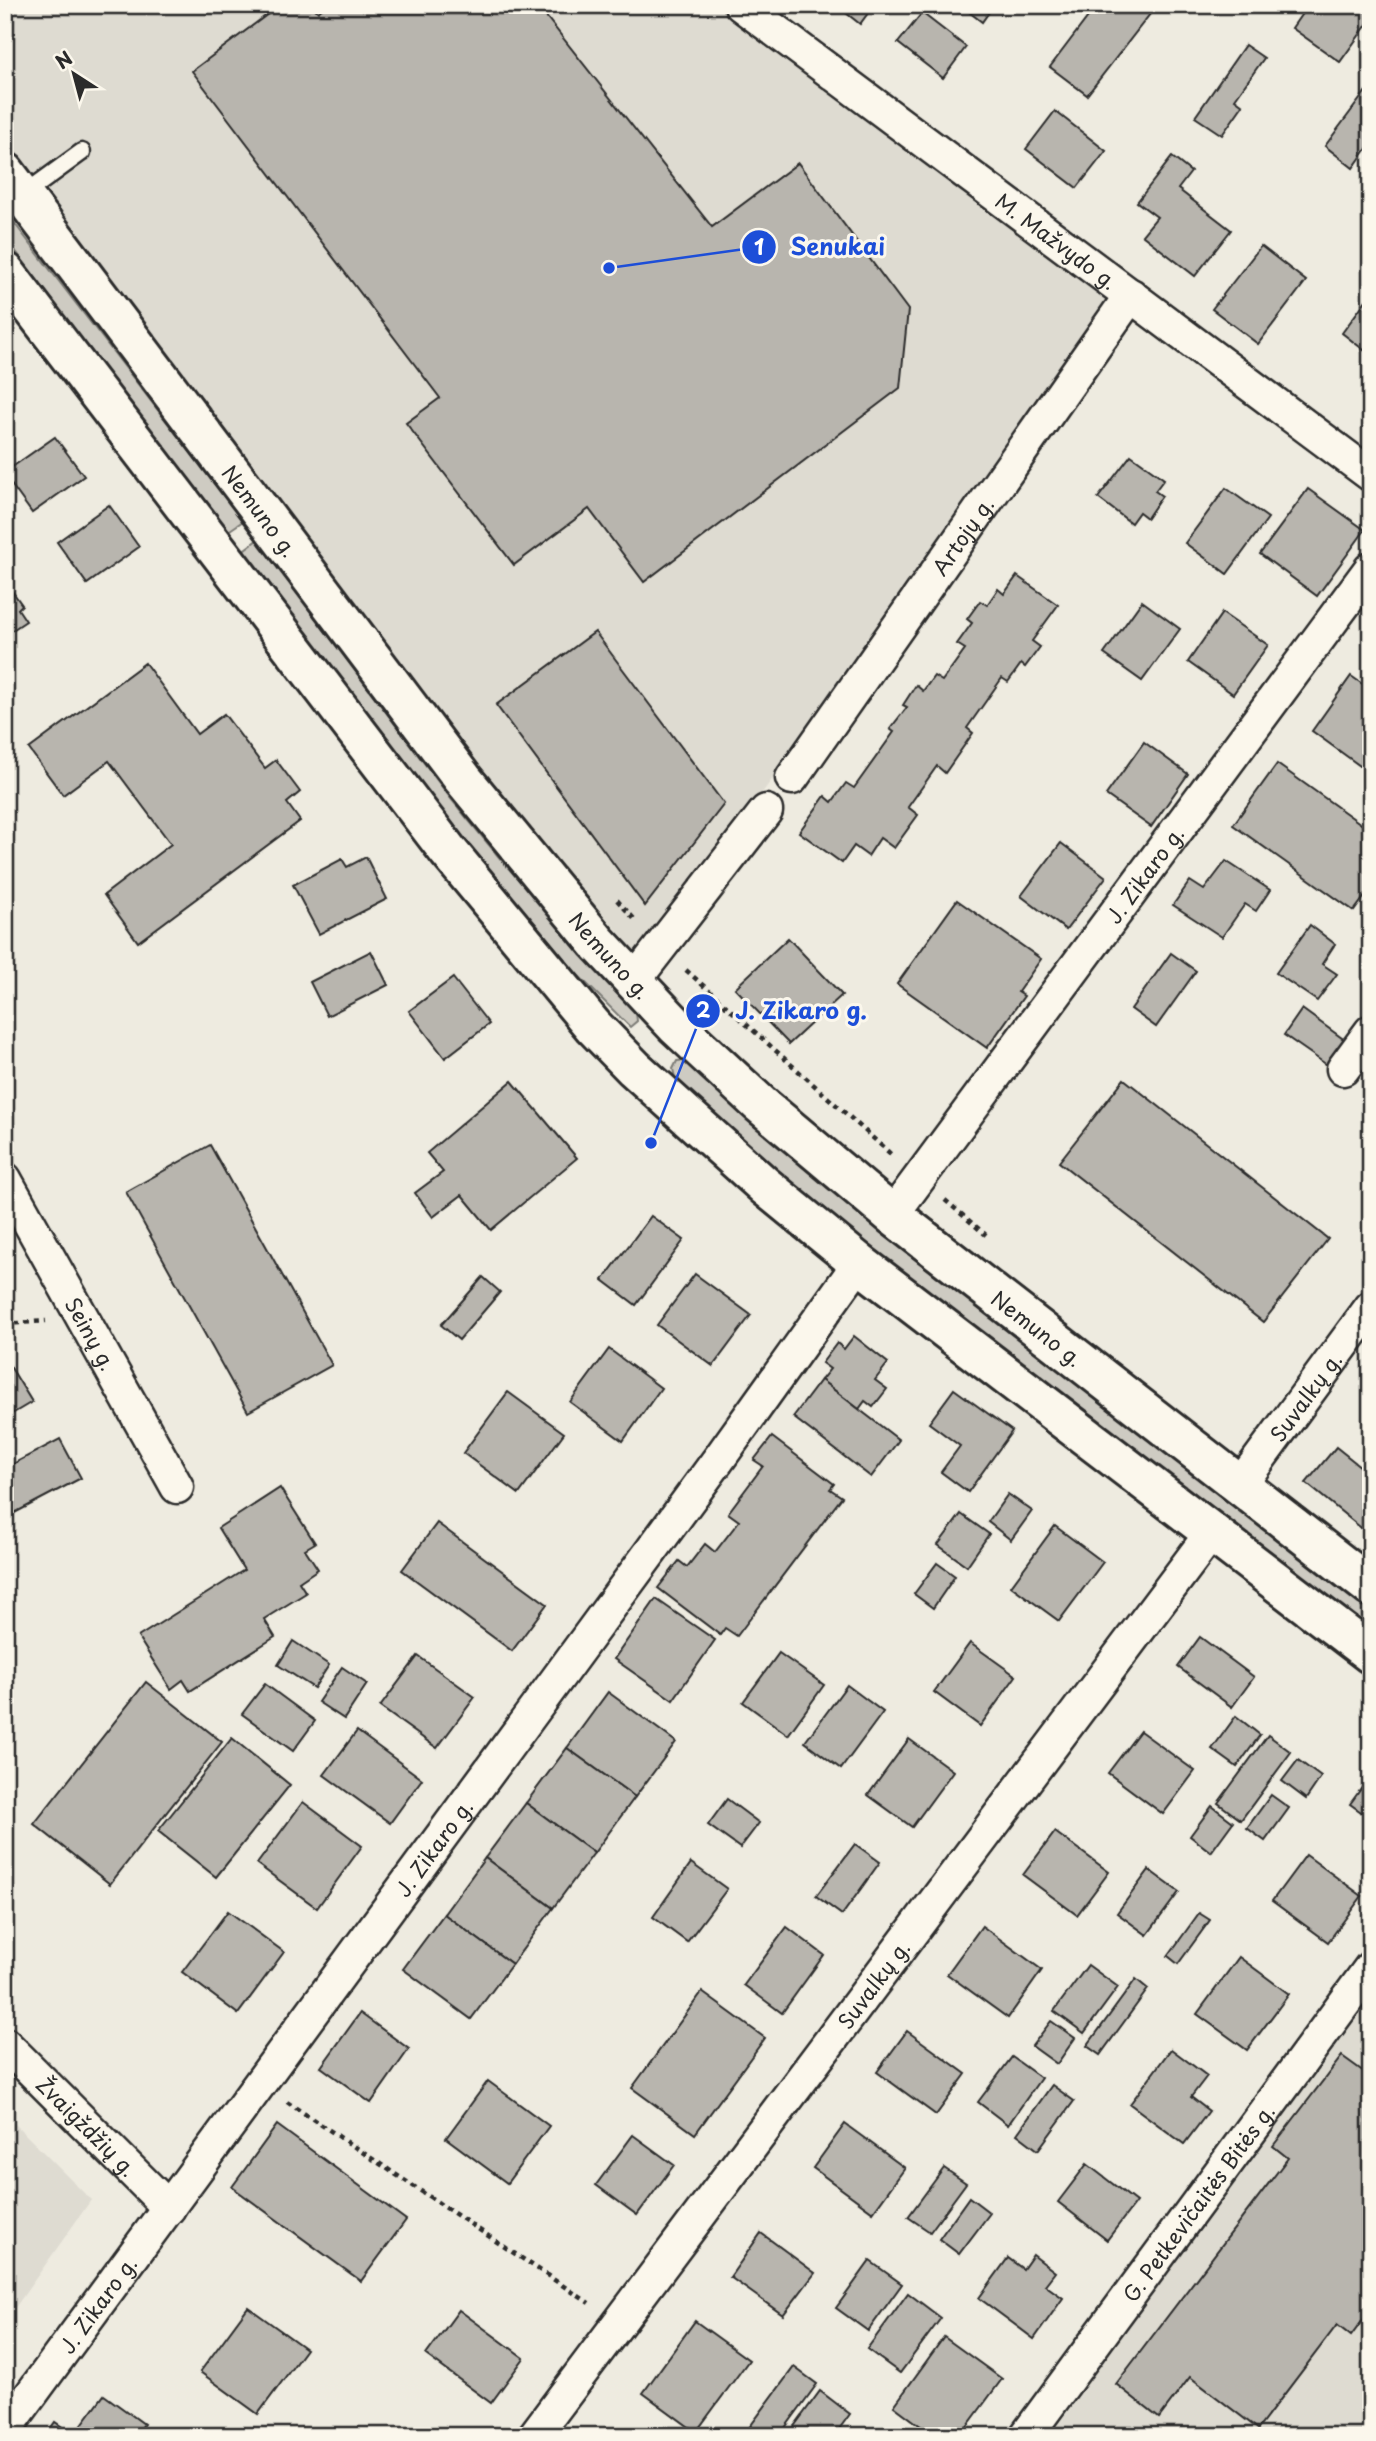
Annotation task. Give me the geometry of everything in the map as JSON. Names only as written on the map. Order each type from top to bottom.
[{"type":"main road","name":"Nemuno g.","points":[[14,183],[463,779],[597,942],[676,1026],[760,1104],[892,1215],[1371,1587]]},
{"type":"main road","points":[[5,272],[448,851],[593,1026],[634,1068],[765,1186],[859,1263],[1371,1654]]},
{"type":"main road","points":[[634,1068],[676,1026]]},
{"type":"street","name":"M. Mažvydo g.","points":[[741,5],[1371,475]]},
{"type":"street","name":"Artojų g.","points":[[792,778],[1131,295]]},
{"type":"street","name":"J. Zikaro g.","points":[[892,1215],[1371,568]]},
{"type":"street","points":[[634,981],[766,811]]},
{"type":"street","points":[[1343,1069],[1371,1031]]},
{"type":"street","name":"Seinų g.","points":[[5,1179],[177,1487]]},
{"type":"street","name":"J. Zikaro g.","points":[[5,2430],[722,1456],[859,1263]]},
{"type":"street","name":"Suvalkų g.","points":[[1240,1485],[1371,1307]]},
{"type":"street","name":"Suvalkų g.","points":[[534,2436],[1212,1532]]},
{"type":"street","name":"G. Petkevičaitės Bitės g.","points":[[1026,2436],[1371,1967]]},
{"type":"street","name":"Žvaigždžių g.","points":[[5,2044],[169,2208]]},
{"type":"lane","points":[[14,183],[82,152]]},
{"type":"path","points":[[615,898],[660,948],[880,1143]]},
{"type":"path","points":[[260,2085],[619,2323]]},
{"type":"shaded area","points":[[5,5],[741,5],[1131,295],[650,944],[637,953],[536,837],[480,767],[255,469],[5,147]]},
{"type":"shaded area","points":[[5,211],[243,521],[227,532],[5,237]]},
{"type":"shaded area","points":[[257,540],[451,799],[636,1013],[637,1021],[630,1027],[577,974],[422,788],[241,552]]},
{"type":"shaded area","points":[[687,1060],[753,1123],[917,1261],[1157,1442],[1371,1609],[1371,1637],[814,1205],[675,1078],[673,1069],[677,1061]]},
{"type":"shaded area","points":[[1371,1991],[1371,2436],[1050,2436]]},
{"type":"shaded area","points":[[5,2114],[91,2200],[5,2322]]},
{"type":"building","points":[[280,5],[312,5],[318,12],[327,5],[537,5],[712,227],[798,163],[908,310],[900,388],[644,582],[589,509],[514,565],[406,423],[440,398],[192,71]]},
{"type":"building","points":[[836,5],[874,5],[860,24]]},
{"type":"building","points":[[960,5],[994,5],[982,22]]},
{"type":"building","points":[[1097,5],[1157,5],[1087,95],[1050,67]]},
{"type":"building","points":[[1295,5],[1371,5],[1371,19],[1340,62],[1292,28],[1303,12]]},
{"type":"building","points":[[922,13],[966,47],[943,78],[898,43]]},
{"type":"building","points":[[1245,45],[1264,58],[1235,99],[1243,105],[1222,135],[1195,117]]},
{"type":"building","points":[[1366,91],[1371,94],[1371,143],[1353,168],[1325,146]]},
{"type":"building","points":[[1055,111],[1106,151],[1077,188],[1026,149]]},
{"type":"building","points":[[1172,157],[1191,172],[1178,189],[1231,230],[1195,276],[1142,235],[1157,217],[1137,202]]},
{"type":"building","points":[[1261,246],[1306,281],[1258,344],[1212,309]]},
{"type":"building","points":[[1367,299],[1371,302],[1369,354],[1342,333]]},
{"type":"building","points":[[55,437],[84,476],[32,513],[5,476],[5,472]]},
{"type":"building","points":[[1131,455],[1164,479],[1155,491],[1162,496],[1147,518],[1139,512],[1131,523],[1098,498]]},
{"type":"building","points":[[1226,488],[1268,518],[1227,574],[1185,543]]},
{"type":"building","points":[[1308,489],[1365,530],[1317,596],[1260,554]]},
{"type":"building","points":[[109,505],[139,547],[87,584],[57,542]]},
{"type":"building","points":[[1017,576],[1058,605],[1032,641],[1040,647],[1025,667],[1021,664],[1008,682],[1002,678],[967,728],[973,733],[945,773],[937,766],[908,807],[918,815],[894,848],[880,838],[868,856],[854,846],[842,863],[799,832],[825,796],[832,802],[846,783],[854,788],[894,732],[890,729],[907,707],[903,705],[916,685],[923,691],[934,676],[942,681],[965,649],[957,644],[972,623],[967,619],[980,601],[987,605],[998,589],[1004,594]]},
{"type":"building","points":[[5,581],[22,605],[18,609],[26,621],[5,635]]},
{"type":"building","points":[[1142,601],[1180,629],[1142,681],[1104,654]]},
{"type":"building","points":[[1222,613],[1268,645],[1233,694],[1188,662]]},
{"type":"building","points":[[595,632],[724,804],[645,906],[496,705]]},
{"type":"building","points":[[145,663],[197,734],[224,714],[265,768],[276,760],[300,792],[287,803],[300,821],[138,942],[104,895],[171,844],[109,761],[63,795],[29,749]]},
{"type":"building","points":[[1351,676],[1371,690],[1371,765],[1367,771],[1312,731]]},
{"type":"building","points":[[1144,742],[1188,774],[1151,827],[1106,795]]},
{"type":"building","points":[[1277,764],[1371,831],[1371,888],[1354,911],[1233,825]]},
{"type":"building","points":[[1061,843],[1106,877],[1066,930],[1021,896]]},
{"type":"building","points":[[366,857],[387,899],[319,934],[293,885],[342,859],[347,867]]},
{"type":"building","points":[[1226,861],[1270,890],[1256,911],[1245,904],[1222,937],[1173,905],[1190,881],[1204,890]]},
{"type":"building","points":[[957,900],[1041,959],[1018,992],[1024,996],[987,1048],[897,984]]},
{"type":"building","points":[[1310,925],[1335,944],[1322,964],[1337,974],[1317,1001],[1276,973]]},
{"type":"building","points":[[788,938],[842,995],[789,1044],[735,988]]},
{"type":"building","points":[[371,951],[388,985],[327,1016],[310,982]]},
{"type":"building","points":[[1171,953],[1196,971],[1156,1027],[1131,1009]]},
{"type":"building","points":[[453,978],[489,1024],[445,1058],[409,1011]]},
{"type":"building","points":[[1302,1009],[1346,1041],[1327,1065],[1284,1035]]},
{"type":"building","points":[[1124,1079],[1328,1239],[1263,1322],[1059,1162]]},
{"type":"building","points":[[512,1081],[577,1158],[491,1230],[462,1195],[433,1217],[415,1193],[443,1172],[427,1153]]},
{"type":"building","points":[[210,1145],[332,1365],[248,1412],[126,1192]]},
{"type":"building","points":[[651,1216],[684,1240],[636,1305],[603,1280]]},
{"type":"building","points":[[695,1274],[751,1315],[713,1366],[657,1325]]},
{"type":"building","points":[[483,1277],[500,1292],[459,1340],[441,1325]]},
{"type":"building","points":[[854,1336],[888,1363],[875,1380],[887,1389],[873,1407],[865,1401],[859,1409],[821,1380],[830,1369],[822,1363],[837,1343],[844,1349]]},
{"type":"building","points":[[609,1349],[661,1388],[623,1441],[570,1402]]},
{"type":"building","points":[[5,1358],[32,1402],[5,1418]]},
{"type":"building","points":[[821,1380],[899,1440],[871,1477],[793,1417]]},
{"type":"building","points":[[954,1389],[1012,1431],[968,1492],[941,1472],[960,1446],[929,1423]]},
{"type":"building","points":[[508,1392],[564,1433],[519,1494],[463,1453]]},
{"type":"building","points":[[772,1437],[834,1484],[830,1489],[842,1497],[737,1636],[725,1628],[720,1635],[658,1588],[679,1561],[687,1567],[705,1544],[715,1552],[739,1521],[728,1513],[763,1466],[754,1460]]},
{"type":"building","points":[[60,1439],[81,1478],[5,1518],[5,1468]]},
{"type":"building","points":[[1336,1447],[1371,1475],[1371,1536],[1306,1483]]},
{"type":"building","points":[[280,1488],[315,1543],[305,1549],[318,1569],[299,1582],[306,1593],[264,1619],[275,1637],[190,1691],[183,1680],[171,1689],[138,1637],[244,1570],[218,1528]]},
{"type":"building","points":[[1008,1494],[1032,1511],[1011,1540],[988,1522]]},
{"type":"building","points":[[961,1514],[989,1534],[967,1566],[938,1545]]},
{"type":"building","points":[[437,1523],[547,1604],[512,1651],[402,1570]]},
{"type":"building","points":[[1055,1526],[1103,1562],[1059,1621],[1011,1586]]},
{"type":"building","points":[[937,1563],[955,1576],[933,1608],[914,1594]]},
{"type":"building","points":[[656,1599],[715,1640],[673,1700],[614,1659]]},
{"type":"building","points":[[1200,1637],[1254,1677],[1232,1707],[1178,1667]]},
{"type":"building","points":[[293,1641],[329,1665],[314,1688],[278,1665]]},
{"type":"building","points":[[970,1643],[1016,1676],[980,1726],[934,1692]]},
{"type":"building","points":[[779,1653],[824,1685],[788,1735],[743,1702]]},
{"type":"building","points":[[418,1656],[475,1697],[437,1748],[380,1707]]},
{"type":"building","points":[[342,1667],[367,1684],[344,1719],[318,1702]]},
{"type":"building","points":[[146,1682],[222,1742],[110,1884],[34,1824]]},
{"type":"building","points":[[265,1684],[315,1721],[293,1751],[242,1714]]},
{"type":"building","points":[[847,1685],[883,1712],[841,1769],[805,1742]]},
{"type":"building","points":[[608,1692],[676,1742],[635,1797],[567,1748]]},
{"type":"building","points":[[1236,1716],[1260,1735],[1237,1767],[1212,1749]]},
{"type":"building","points":[[357,1731],[422,1779],[390,1823],[324,1775]]},
{"type":"building","points":[[1140,1731],[1195,1771],[1163,1814],[1108,1773]]},
{"type":"building","points":[[1268,1735],[1291,1752],[1241,1820],[1218,1803]]},
{"type":"building","points":[[232,1738],[290,1785],[216,1877],[158,1831]]},
{"type":"building","points":[[909,1739],[953,1771],[912,1827],[868,1795]]},
{"type":"building","points":[[567,1748],[635,1797],[594,1853],[526,1803]]},
{"type":"building","points":[[1298,1760],[1321,1777],[1306,1799],[1282,1781]]},
{"type":"building","points":[[1371,1775],[1371,1819],[1350,1804]]},
{"type":"building","points":[[1271,1795],[1289,1808],[1265,1841],[1247,1828]]},
{"type":"building","points":[[727,1799],[759,1823],[740,1848],[708,1825]]},
{"type":"building","points":[[303,1802],[362,1846],[317,1908],[257,1864]]},
{"type":"building","points":[[526,1803],[594,1853],[553,1908],[485,1858]]},
{"type":"building","points":[[1212,1806],[1233,1822],[1211,1852],[1190,1836]]},
{"type":"building","points":[[1055,1832],[1109,1872],[1077,1915],[1023,1875]]},
{"type":"building","points":[[855,1844],[880,1862],[842,1915],[816,1896]]},
{"type":"building","points":[[1306,1855],[1362,1896],[1328,1942],[1272,1901]]},
{"type":"building","points":[[485,1858],[553,1908],[512,1964],[444,1914]]},
{"type":"building","points":[[691,1863],[727,1889],[687,1942],[653,1917]]},
{"type":"building","points":[[1149,1870],[1179,1892],[1147,1935],[1117,1913]]},
{"type":"building","points":[[228,1911],[284,1952],[238,2014],[182,1972]]},
{"type":"building","points":[[1199,1913],[1210,1920],[1178,1964],[1168,1956]]},
{"type":"building","points":[[444,1914],[512,1964],[471,2019],[403,1969]]},
{"type":"building","points":[[982,1926],[1042,1970],[1008,2018],[947,1974]]},
{"type":"building","points":[[787,1927],[824,1955],[782,2013],[744,1985]]},
{"type":"building","points":[[1239,1957],[1289,1994],[1247,2050],[1197,2014]]},
{"type":"building","points":[[1088,1965],[1118,1987],[1084,2033],[1054,2011]]},
{"type":"building","points":[[1136,1979],[1148,1989],[1100,2055],[1087,2046]]},
{"type":"building","points":[[702,1992],[765,2038],[695,2134],[632,2088]]},
{"type":"building","points":[[360,2013],[409,2049],[371,2103],[321,2067]]},
{"type":"building","points":[[1051,2021],[1075,2038],[1057,2064],[1032,2046]]},
{"type":"building","points":[[907,2031],[966,2074],[936,2115],[877,2072]]},
{"type":"building","points":[[1171,2049],[1207,2076],[1191,2097],[1209,2111],[1184,2144],[1130,2104]]},
{"type":"building","points":[[1342,2056],[1371,2077],[1371,2309],[1351,2336],[1337,2325],[1258,2429],[1190,2377],[1159,2418],[1116,2384],[1288,2158],[1273,2146]]},
{"type":"building","points":[[1012,2057],[1041,2078],[1008,2125],[978,2102]]},
{"type":"building","points":[[488,2081],[549,2126],[507,2183],[446,2138]]},
{"type":"building","points":[[1052,2085],[1074,2101],[1038,2150],[1017,2134]]},
{"type":"building","points":[[845,2124],[905,2168],[873,2212],[813,2168]]},
{"type":"building","points":[[277,2125],[406,2220],[361,2281],[232,2187]]},
{"type":"building","points":[[633,2135],[674,2165],[637,2215],[596,2185]]},
{"type":"building","points":[[1087,2164],[1136,2202],[1107,2240],[1058,2202]]},
{"type":"building","points":[[944,2168],[966,2183],[930,2232],[908,2217]]},
{"type":"building","points":[[969,2197],[990,2213],[959,2254],[939,2239]]},
{"type":"building","points":[[761,2233],[815,2273],[783,2315],[730,2277]]},
{"type":"building","points":[[1033,2255],[1055,2272],[1045,2285],[1063,2298],[1034,2339],[979,2298],[1008,2258],[1023,2269]]},
{"type":"building","points":[[870,2261],[902,2284],[868,2331],[836,2308]]},
{"type":"building","points":[[908,2293],[941,2318],[900,2373],[867,2349]]},
{"type":"building","points":[[248,2307],[306,2349],[258,2414],[200,2372]]},
{"type":"building","points":[[459,2310],[524,2358],[491,2403],[426,2355]]},
{"type":"building","points":[[695,2321],[749,2360],[696,2432],[643,2393]]},
{"type":"building","points":[[944,2337],[1002,2379],[960,2436],[934,2436],[894,2406]]},
{"type":"building","points":[[794,2367],[817,2384],[779,2436],[743,2436]]},
{"type":"building","points":[[820,2391],[850,2414],[834,2436],[787,2436]]},
{"type":"building","points":[[104,2395],[144,2424],[135,2436],[45,2436],[55,2422],[74,2435]]},
{"type":"place","name":"Senukai","points":[[609,268]]},
{"type":"place","name":"J. Zikaro g.","points":[[651,1143]]}]
